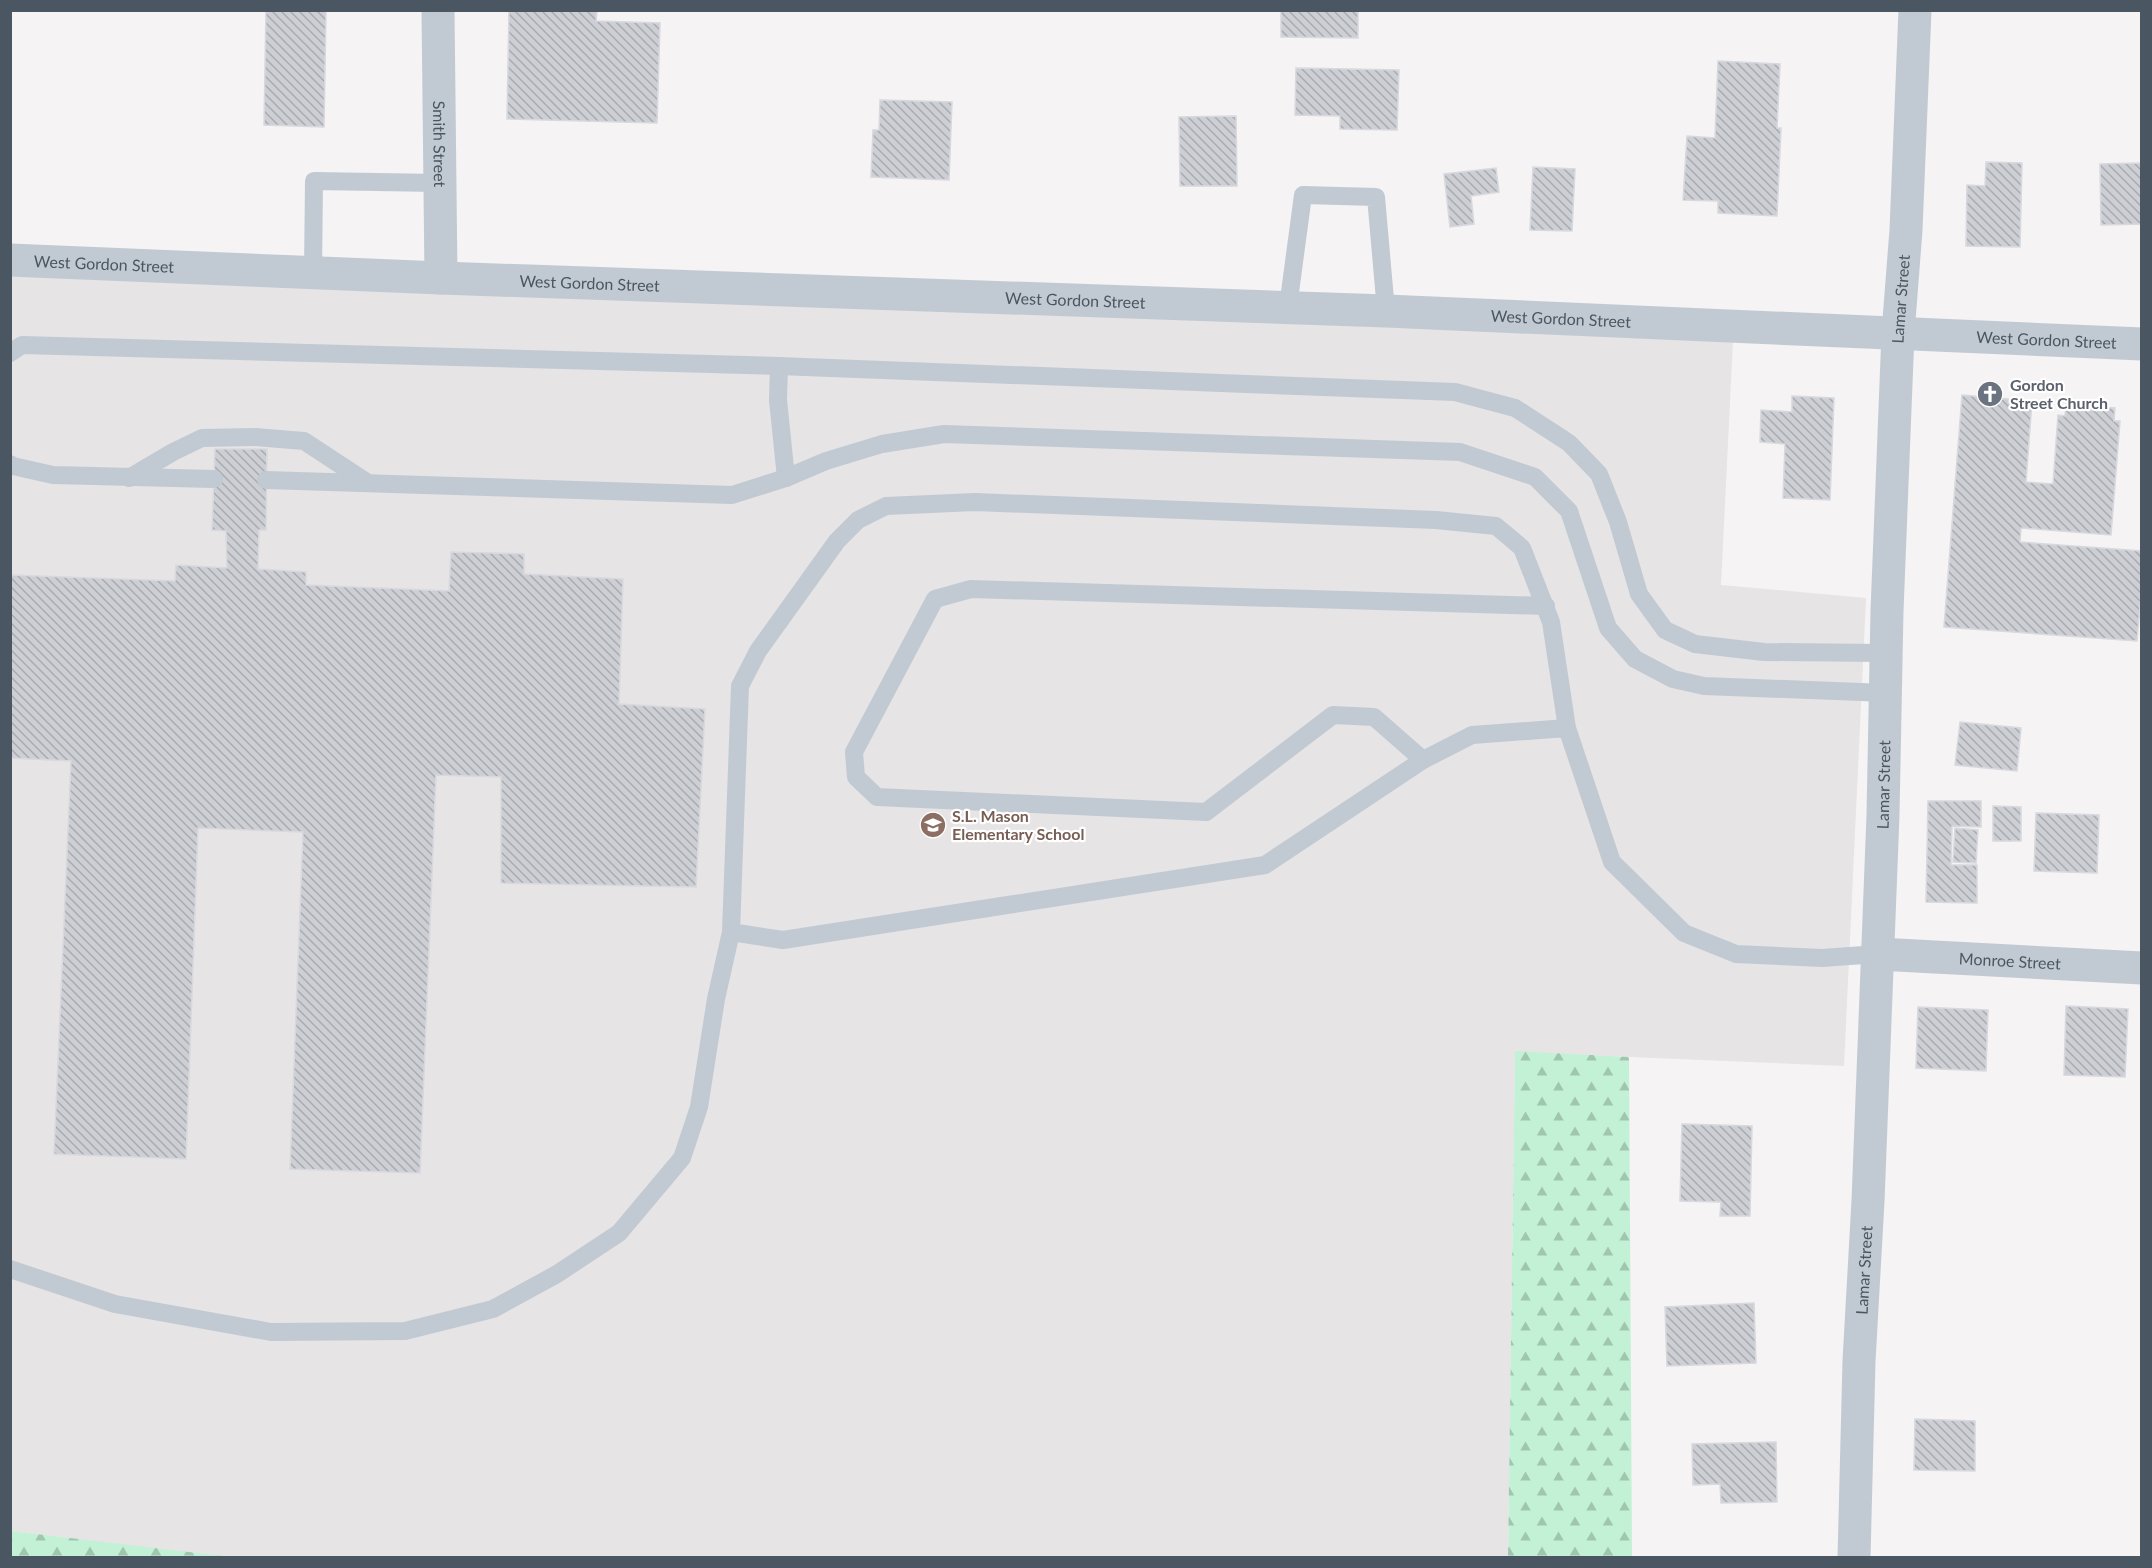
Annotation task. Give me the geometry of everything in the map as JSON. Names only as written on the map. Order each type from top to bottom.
[{"type":"street","name":"Smith Street","points":[[438,10],[441,278]]},
{"type":"street","name":"Lamar Street","points":[[1854,1557],[1859,1361],[1878,954],[1898,333],[1906,230],[1915,10]]},
{"type":"street","name":"West Gordon Street","points":[[10,260],[441,278],[1288,307],[2142,344]]},
{"type":"street","name":"Monroe Street","points":[[1878,954],[2142,968]]},
{"type":"lane","points":[[313,272],[314,182],[440,183]]},
{"type":"lane","points":[[1288,307],[1303,195],[1376,196],[1386,311]]},
{"type":"lane","points":[[10,353],[22,345],[779,366],[1455,392],[1515,408],[1569,443],[1599,474],[1618,522],[1639,594],[1665,630],[1695,644],[1764,652],[1886,653]]},
{"type":"lane","points":[[779,366],[778,400],[786,478]]},
{"type":"lane","points":[[266,480],[732,495],[786,478],[826,461],[882,444],[944,435],[1461,452],[1535,477],[1569,511],[1608,628],[1635,659],[1673,679],[1704,686],[1886,693]]},
{"type":"lane","points":[[129,478],[202,438],[255,437],[304,441],[369,483]]},
{"type":"lane","points":[[10,464],[53,476],[214,479]]},
{"type":"lane","points":[[10,1269],[115,1304],[271,1332],[405,1331],[492,1309],[558,1274],[619,1233],[682,1158],[699,1107],[716,999],[731,932],[741,686],[758,651],[837,541],[858,520],[885,506],[975,502],[1436,520],[1496,526],[1522,548],[1546,606],[1551,622],[1567,729],[1612,862],[1684,933],[1736,954],[1822,958],[1878,954]]},
{"type":"lane","points":[[1423,760],[1374,717],[1333,715],[1206,812],[877,797],[856,777],[854,752],[935,599],[971,589],[1546,606]]},
{"type":"lane","points":[[731,932],[783,940],[1265,865],[1423,760],[1472,735],[1567,729]]},
{"type":"shaded area","name":"S.L. Mason Elementary School","points":[[11,276],[1733,340],[1721,585],[1866,598],[1844,1066],[1515,1052],[1508,1557],[231,1558],[11,1531]]},
{"type":"green space","points":[[1515,1051],[1629,1057],[1632,1557],[1508,1557]]},
{"type":"green space","points":[[11,1531],[231,1557],[11,1557]]},
{"type":"building","points":[[266,10],[326,10],[324,127],[264,125]]},
{"type":"building","points":[[509,10],[597,10],[596,21],[660,23],[657,123],[507,119]]},
{"type":"building","points":[[1281,10],[1358,10],[1358,38],[1281,37]]},
{"type":"building","points":[[1718,61],[1780,64],[1777,128],[1781,128],[1777,216],[1718,213],[1718,201],[1683,200],[1687,136],[1715,138]]},
{"type":"building","points":[[1296,68],[1399,70],[1397,130],[1340,129],[1340,116],[1295,115]]},
{"type":"building","points":[[880,100],[952,102],[949,180],[871,177],[873,130],[879,130]]},
{"type":"building","points":[[1236,116],[1237,186],[1180,186],[1179,117]]},
{"type":"building","points":[[1986,162],[2022,163],[2020,247],[1966,246],[1967,185],[1985,186]]},
{"type":"building","points":[[2142,163],[2142,224],[2101,225],[2100,164]]},
{"type":"building","points":[[1533,167],[1575,169],[1572,231],[1530,230]]},
{"type":"building","points":[[1496,168],[1499,192],[1471,196],[1474,224],[1450,227],[1444,174]]},
{"type":"building","points":[[1962,395],[2032,401],[2026,482],[2053,484],[2058,415],[2065,416],[2066,404],[2115,408],[2114,421],[2120,421],[2111,535],[2021,528],[2020,542],[2142,551],[2137,641],[1944,627]]},
{"type":"building","points":[[1792,396],[1834,398],[1830,500],[1783,498],[1785,444],[1760,442],[1761,410],[1792,412]]},
{"type":"building","points":[[215,449],[267,449],[266,530],[259,530],[258,569],[306,572],[306,585],[449,591],[451,552],[524,554],[524,574],[623,579],[619,704],[705,709],[696,887],[501,883],[501,777],[436,775],[420,1173],[290,1169],[303,832],[198,828],[186,1159],[54,1154],[71,761],[10,758],[10,575],[175,581],[176,565],[227,568],[226,531],[212,530]]},
{"type":"building","points":[[1960,722],[2021,728],[2017,771],[1955,765]]},
{"type":"building","points":[[1928,801],[1981,801],[1981,827],[1952,826],[1951,865],[1977,865],[1977,903],[1926,902]]},
{"type":"building","points":[[1993,806],[2021,807],[2021,841],[1993,841]]},
{"type":"building","points":[[2036,813],[2099,815],[2097,873],[2034,871]]},
{"type":"building","points":[[1955,828],[1978,830],[1976,863],[1953,862]]},
{"type":"building","points":[[2066,1006],[2128,1009],[2125,1077],[2064,1075]]},
{"type":"building","points":[[1918,1007],[1988,1010],[1986,1071],[1916,1068]]},
{"type":"building","points":[[1682,1124],[1752,1126],[1750,1216],[1720,1216],[1721,1202],[1680,1201]]},
{"type":"building","points":[[1754,1303],[1756,1363],[1667,1366],[1665,1307]]},
{"type":"building","points":[[1915,1419],[1975,1421],[1975,1471],[1914,1470]]},
{"type":"building","points":[[1776,1442],[1777,1502],[1721,1503],[1720,1484],[1693,1485],[1692,1444]]},
{"type":"place","name":"Gordon Street Church","points":[[1990,394]]},
{"type":"place","name":"S.L. Mason Elementary School","points":[[933,825]]}]
